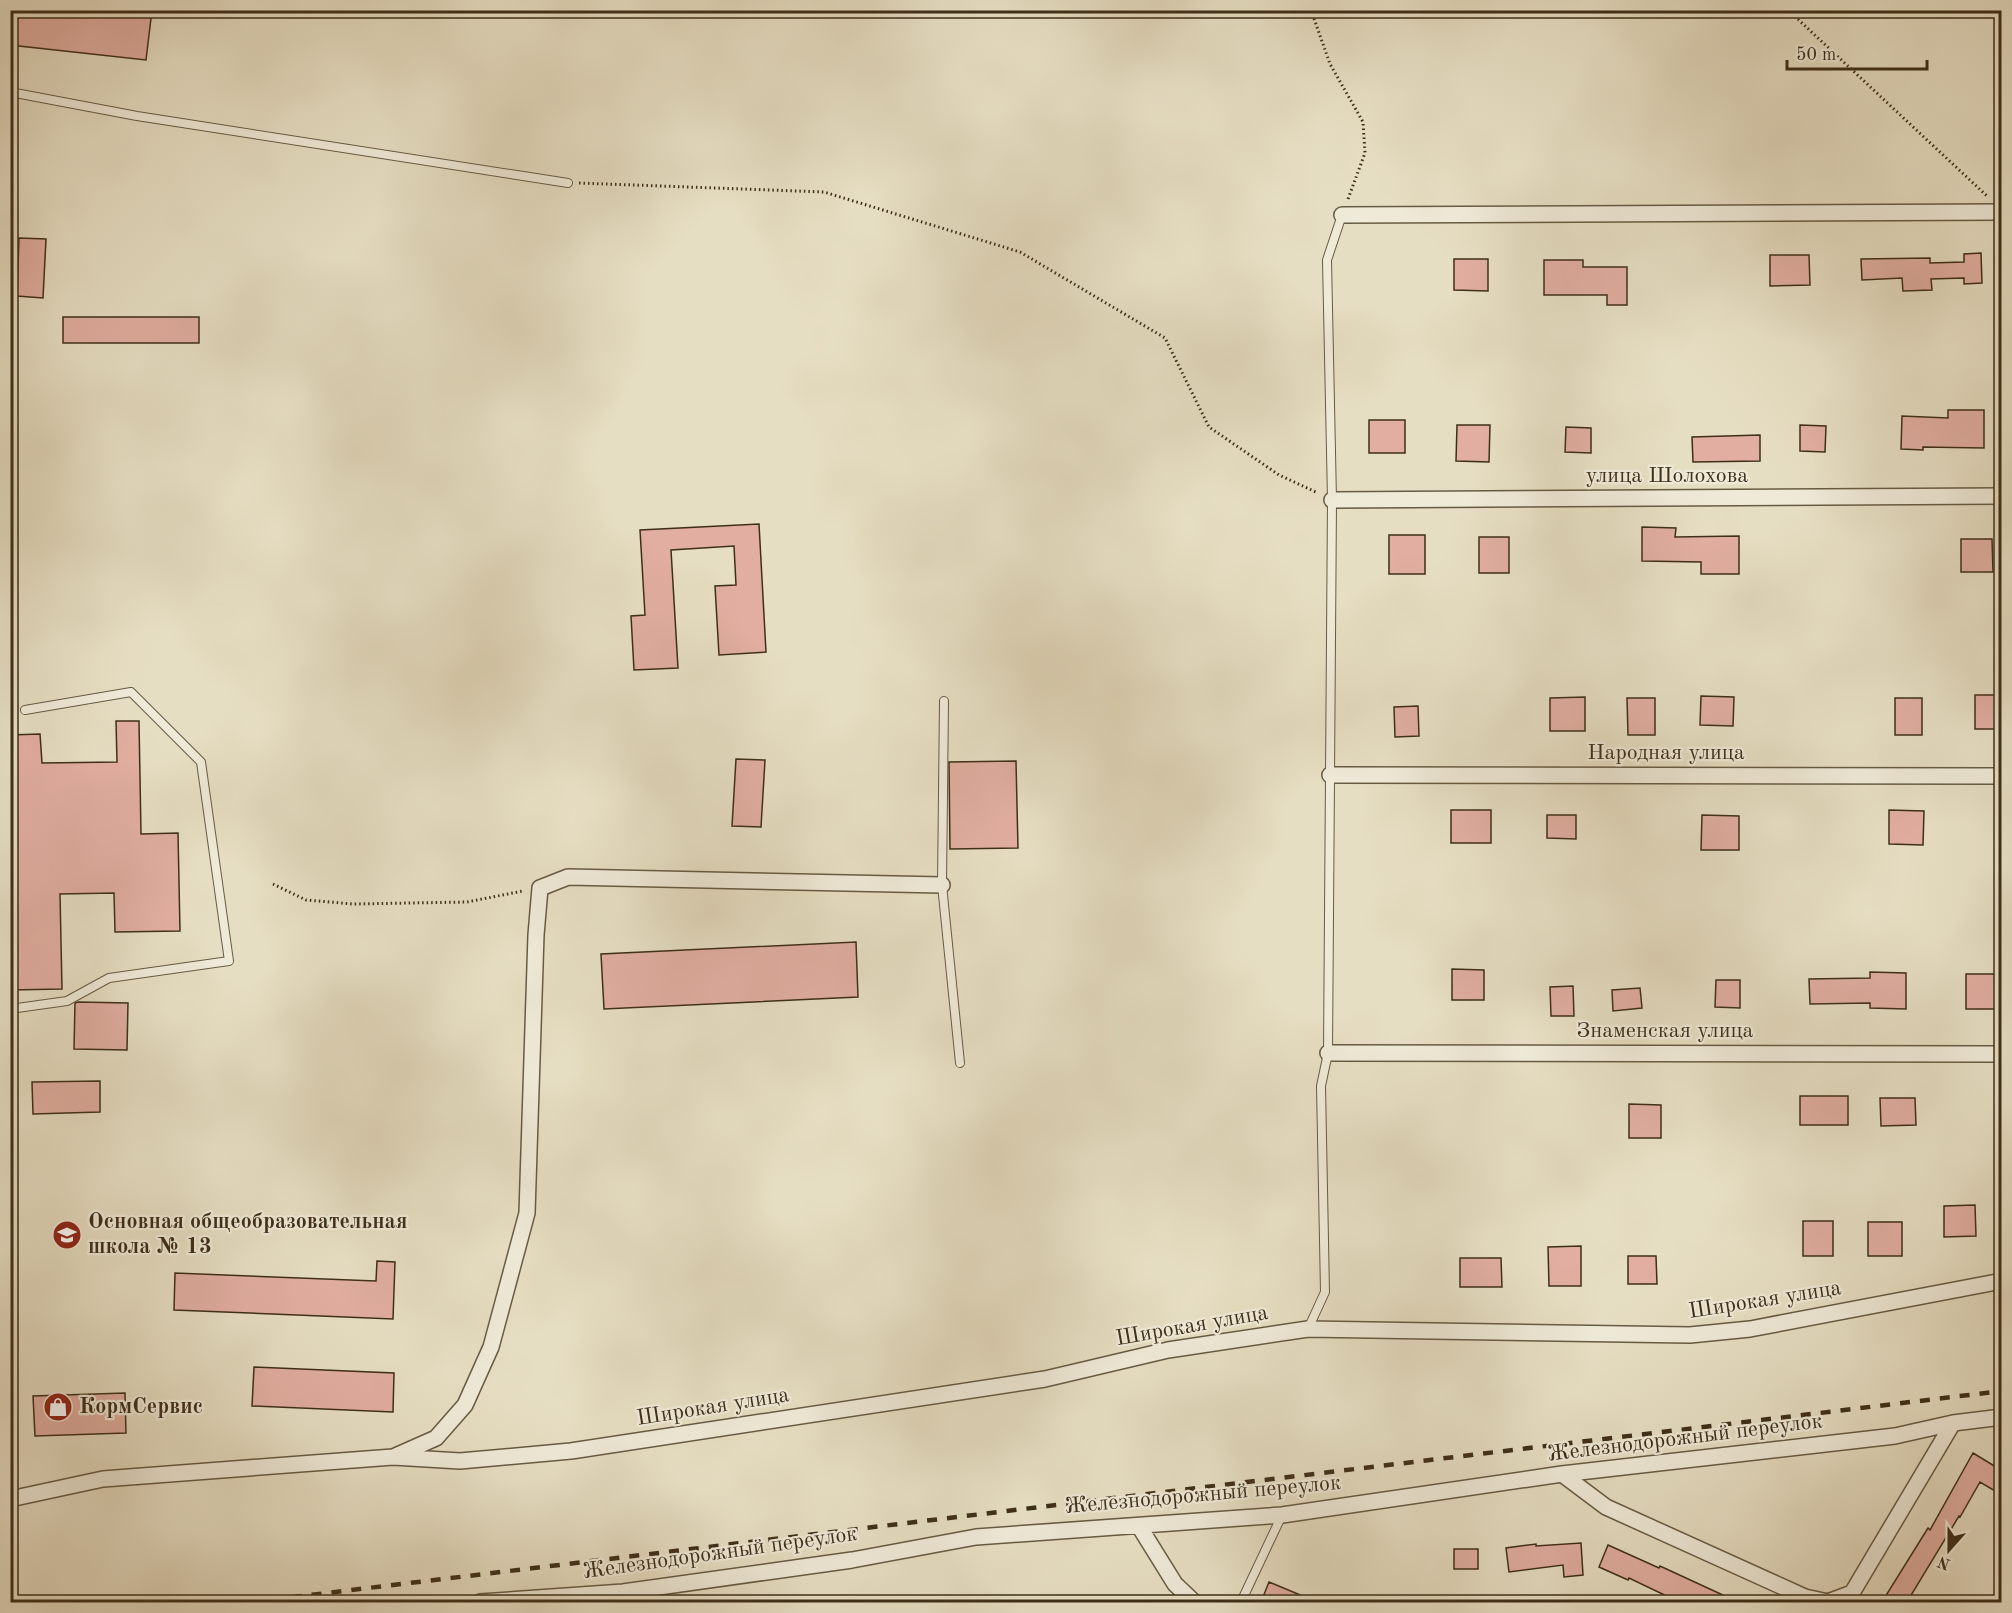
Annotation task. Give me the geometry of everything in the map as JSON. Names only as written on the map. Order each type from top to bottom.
[{"type":"street","points":[[1342,215],[1997,207]]},
{"type":"street","name":"улица Шолохова","points":[[1332,500],[2001,496]]},
{"type":"street","name":"Народная улица","points":[[1330,775],[2001,777]]},
{"type":"street","points":[[10,1499],[103,1479],[393,1457],[436,1438],[465,1405],[491,1347],[527,1213],[536,935],[540,888],[568,877],[942,885]]},
{"type":"street","name":"Знаменская улица","points":[[1328,1053],[2001,1054]]},
{"type":"street","name":"Широкая улица","points":[[393,1457],[460,1461],[571,1451],[1045,1379],[1168,1350],[1308,1329],[1690,1335],[1750,1329],[2001,1281]]},
{"type":"street","name":"Железнодорожный переулок","points":[[480,1602],[622,1592],[852,1560],[976,1537],[1282,1515],[1562,1474],[1894,1436],[1953,1423],[2001,1417]]},
{"type":"street","points":[[1562,1474],[1606,1507],[1805,1597],[1828,1602],[1852,1593],[1953,1423]]},
{"type":"street","points":[[1139,1526],[1175,1584],[1194,1602]]},
{"type":"lane","points":[[10,92],[137,116],[568,183]]},
{"type":"lane","points":[[1308,1329],[1325,1292],[1321,1086],[1328,1053],[1332,500],[1327,260],[1342,215]]},
{"type":"lane","points":[[10,1009],[67,1001],[109,978],[229,961],[201,762],[132,692],[25,710]]},
{"type":"lane","points":[[944,701],[942,885],[960,1063]]},
{"type":"lane","points":[[1241,1602],[1282,1515]]},
{"type":"path","points":[[1311,10],[1330,64],[1363,122],[1365,153],[1342,215]]},
{"type":"path","points":[[1788,10],[1997,207]]},
{"type":"path","points":[[568,183],[824,192],[1020,252],[1165,338],[1209,428],[1279,475],[1332,500]]},
{"type":"path","points":[[273,884],[306,900],[353,904],[467,902],[540,888]]},
{"type":"building","points":[[10,10],[152,10],[146,60],[10,45]]},
{"type":"building","points":[[19,238],[46,239],[43,298],[17,296]]},
{"type":"building","points":[[1981,253],[1982,283],[1964,284],[1964,278],[1931,279],[1932,290],[1903,291],[1902,278],[1862,280],[1861,259],[1930,258],[1930,263],[1964,262],[1964,254]]},
{"type":"building","points":[[1770,255],[1809,255],[1810,285],[1770,286]]},
{"type":"building","points":[[1454,259],[1488,259],[1488,291],[1454,290]]},
{"type":"building","points":[[1544,260],[1583,260],[1583,267],[1627,267],[1627,305],[1607,305],[1607,295],[1544,295]]},
{"type":"building","points":[[63,317],[199,317],[199,343],[63,343]]},
{"type":"building","points":[[1948,410],[1984,410],[1984,448],[1901,449],[1902,416],[1948,418]]},
{"type":"building","points":[[1369,420],[1405,420],[1405,453],[1369,453]]},
{"type":"building","points":[[1457,425],[1490,425],[1489,462],[1456,461]]},
{"type":"building","points":[[1800,425],[1826,426],[1825,452],[1800,451]]},
{"type":"building","points":[[1566,427],[1591,428],[1591,453],[1565,452]]},
{"type":"building","points":[[1760,435],[1760,461],[1693,462],[1692,437]]},
{"type":"building","points":[[759,524],[766,652],[719,655],[715,586],[736,585],[734,546],[671,550],[678,668],[634,670],[631,616],[645,615],[640,530]]},
{"type":"building","points":[[1642,527],[1676,528],[1675,537],[1739,536],[1739,574],[1701,574],[1701,562],[1642,561]]},
{"type":"building","points":[[1389,535],[1425,535],[1425,574],[1389,574]]},
{"type":"building","points":[[1479,537],[1509,537],[1509,573],[1479,573]]},
{"type":"building","points":[[1961,539],[1992,539],[1993,572],[1961,572]]},
{"type":"building","points":[[1975,695],[2001,695],[2001,729],[1975,729]]},
{"type":"building","points":[[1701,696],[1734,697],[1733,726],[1700,725]]},
{"type":"building","points":[[1585,697],[1585,731],[1550,731],[1550,698]]},
{"type":"building","points":[[1627,698],[1655,698],[1655,735],[1628,735]]},
{"type":"building","points":[[1895,698],[1922,698],[1922,735],[1895,735]]},
{"type":"building","points":[[1418,706],[1419,736],[1395,737],[1394,707]]},
{"type":"building","points":[[116,721],[139,721],[141,834],[178,833],[180,931],[115,932],[114,893],[60,894],[62,989],[10,990],[10,735],[40,734],[42,763],[117,762]]},
{"type":"building","points":[[736,759],[765,760],[761,827],[732,826]]},
{"type":"building","points":[[1016,761],[1018,848],[950,849],[949,762]]},
{"type":"building","points":[[1451,810],[1491,810],[1491,843],[1451,843]]},
{"type":"building","points":[[1889,810],[1924,811],[1923,845],[1889,844]]},
{"type":"building","points":[[1547,815],[1576,815],[1576,839],[1547,838]]},
{"type":"building","points":[[1702,815],[1739,816],[1739,850],[1701,850]]},
{"type":"building","points":[[856,942],[858,997],[604,1009],[601,954]]},
{"type":"building","points":[[1452,969],[1484,970],[1484,1000],[1452,1000]]},
{"type":"building","points":[[1870,972],[1906,973],[1906,1009],[1870,1008],[1870,1003],[1810,1004],[1809,979],[1870,978]]},
{"type":"building","points":[[1966,974],[2001,974],[2001,1009],[1966,1009]]},
{"type":"building","points":[[1716,980],[1740,980],[1740,1008],[1715,1007]]},
{"type":"building","points":[[1573,986],[1574,1016],[1551,1016],[1550,987]]},
{"type":"building","points":[[1640,988],[1642,1008],[1613,1011],[1612,990]]},
{"type":"building","points":[[75,1003],[128,1003],[127,1050],[74,1049]]},
{"type":"building","points":[[100,1081],[100,1112],[33,1114],[32,1082]]},
{"type":"building","points":[[1800,1096],[1848,1096],[1848,1125],[1800,1125]]},
{"type":"building","points":[[1880,1098],[1915,1098],[1916,1125],[1881,1126]]},
{"type":"building","points":[[1629,1104],[1661,1105],[1661,1138],[1629,1138]]},
{"type":"building","points":[[1975,1205],[1976,1236],[1944,1237],[1944,1206]]},
{"type":"building","points":[[1803,1221],[1833,1221],[1833,1256],[1803,1256]]},
{"type":"building","points":[[1868,1222],[1902,1222],[1902,1256],[1868,1256]]},
{"type":"building","points":[[1581,1246],[1581,1286],[1549,1286],[1548,1247]]},
{"type":"building","points":[[1628,1256],[1656,1256],[1657,1284],[1628,1284]]},
{"type":"building","points":[[1460,1258],[1501,1258],[1502,1287],[1460,1287]]},
{"type":"building","points":[[377,1261],[395,1262],[393,1319],[174,1310],[175,1273],[376,1281]]},
{"type":"building","points":[[254,1367],[394,1373],[393,1412],[252,1406]]},
{"type":"building","points":[[125,1393],[126,1433],[35,1436],[33,1396]]},
{"type":"building","points":[[1973,1453],[2001,1470],[2001,1480],[1995,1491],[1980,1482],[1907,1602],[1893,1602],[1885,1597],[1928,1528],[1930,1530]]},
{"type":"building","points":[[1581,1543],[1583,1575],[1564,1577],[1563,1565],[1509,1572],[1506,1548],[1536,1544],[1536,1546]]},
{"type":"building","points":[[1608,1545],[1738,1602],[1679,1602],[1629,1578],[1628,1580],[1599,1567]]},
{"type":"building","points":[[1454,1549],[1478,1549],[1478,1569],[1454,1569]]},
{"type":"building","points":[[1269,1582],[1317,1602],[1261,1602]]},
{"type":"railway","points":[[252,1602],[2002,1391]]},
{"type":"place","name":"Основная общеобразовательная школа № 13","points":[[67,1235]]},
{"type":"place","name":"КормСервис","points":[[58,1407]]}]
